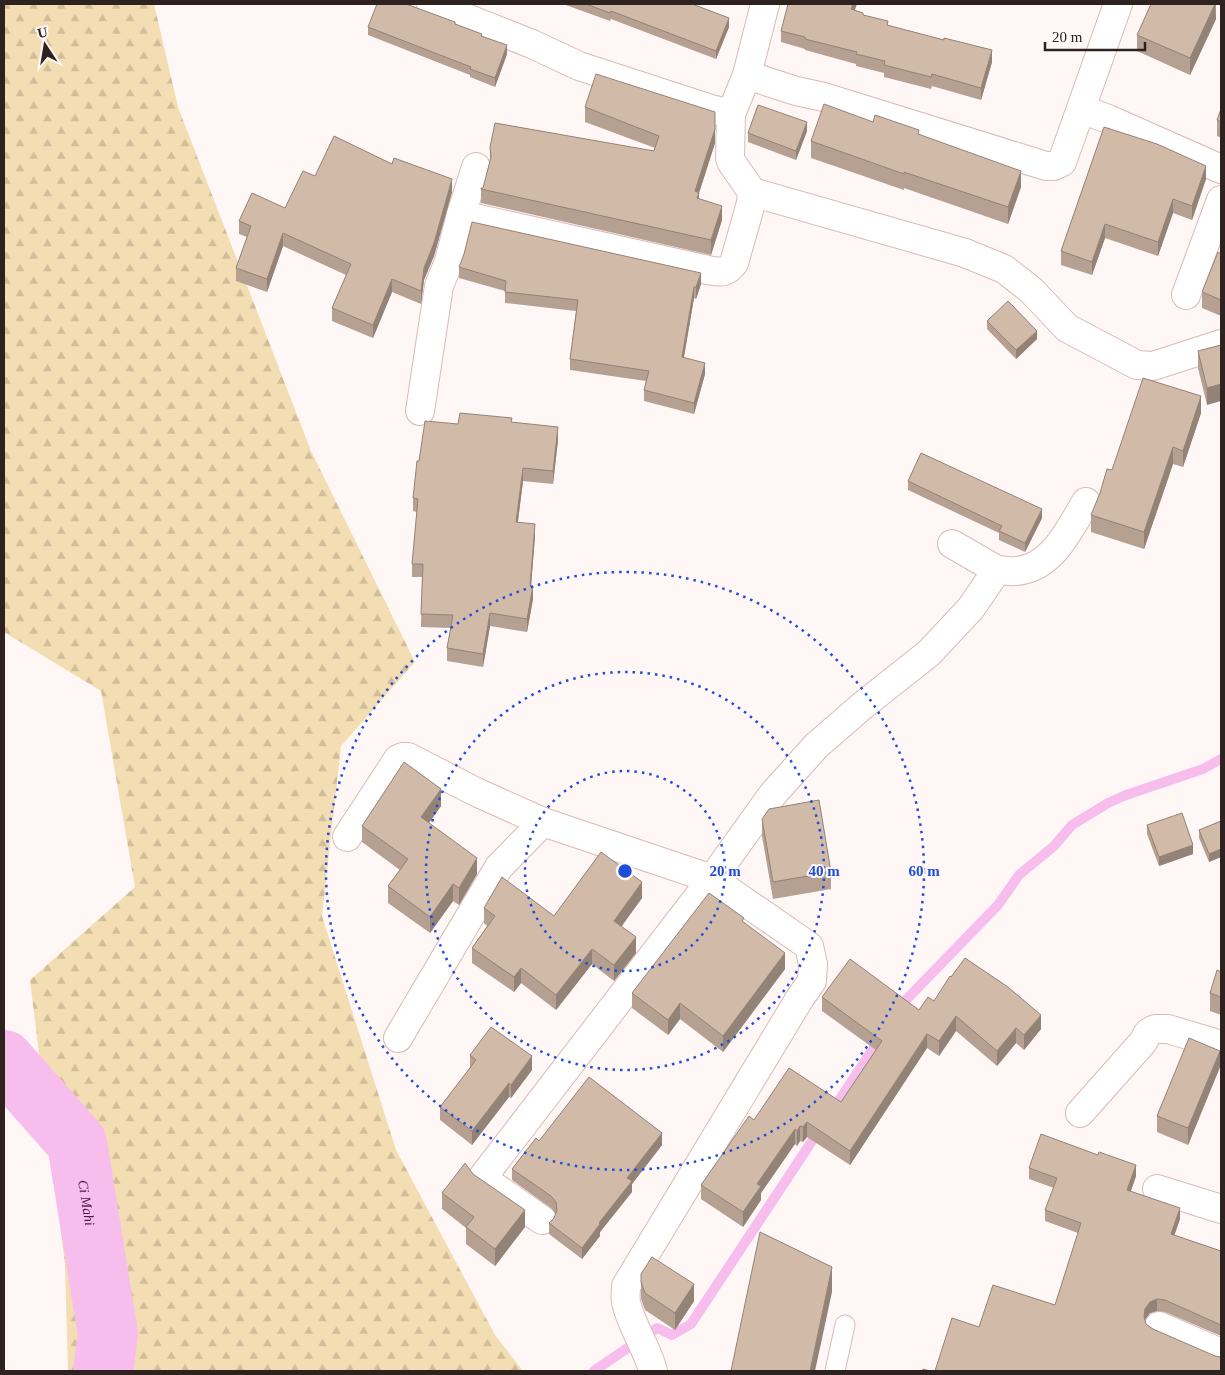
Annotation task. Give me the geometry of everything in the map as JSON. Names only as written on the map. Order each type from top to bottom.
[{"type":"street","points":[[765,4],[747,75],[731,114],[730,158],[752,192],[965,253],[997,266],[1031,290],[1067,328],[1137,364],[1153,366],[1221,344]]},
{"type":"street","points":[[747,75],[796,92],[824,97],[1046,166],[1054,166],[1062,162],[1118,4]]},
{"type":"street","points":[[438,5],[532,44],[579,66],[731,114]]},
{"type":"street","points":[[1081,109],[1221,169]]},
{"type":"street","points":[[420,411],[439,286],[449,261],[476,167]]},
{"type":"street","points":[[461,215],[721,272],[730,270],[734,263],[752,192]]},
{"type":"street","points":[[1186,295],[1221,200]]},
{"type":"street","points":[[952,544],[997,570],[1016,571],[1034,567],[1044,561],[1060,544],[1086,502]]},
{"type":"street","points":[[542,1220],[482,1178],[712,879],[773,794],[816,746],[862,706],[930,653],[971,608],[997,570]]},
{"type":"street","points":[[347,838],[398,759],[408,757],[476,792],[543,822],[712,879],[809,946],[812,982],[800,998],[626,1286],[626,1300],[630,1316],[653,1371]]},
{"type":"street","points":[[398,1038],[499,866],[543,822]]},
{"type":"street","points":[[1080,1113],[1143,1042],[1148,1033],[1155,1029],[1168,1029],[1221,1045]]},
{"type":"street","points":[[1157,1189],[1221,1209]]},
{"type":"street","points":[[1159,1326],[1221,1353]]},
{"type":"lane","points":[[835,1371],[844,1325]]},
{"type":"green space","points":[[4,4],[154,4],[178,107],[311,451],[415,662],[341,746],[322,916],[396,1150],[495,1335],[523,1371],[68,1371],[65,1265],[30,980],[135,887],[101,691],[4,632]]},
{"type":"building","points":[[377,4],[406,4],[455,22],[455,24],[482,34],[481,36],[507,45],[495,78],[368,27]]},
{"type":"building","points":[[586,4],[692,4],[729,18],[716,51],[611,11],[610,13]]},
{"type":"building","points":[[788,4],[853,4],[851,9],[863,13],[863,15],[888,21],[887,25],[992,50],[981,88],[932,74],[931,77],[884,65],[885,61],[781,31]]},
{"type":"building","points":[[1151,4],[1215,4],[1190,58],[1137,35]]},
{"type":"building","points":[[596,74],[715,112],[715,129],[695,191],[699,193],[697,198],[722,206],[711,240],[481,189],[483,188],[491,157],[490,147],[495,123],[654,151],[659,136],[585,107]]},
{"type":"building","points":[[824,104],[873,122],[875,115],[919,130],[918,134],[1021,171],[1008,207],[904,172],[904,174],[811,141]]},
{"type":"building","points":[[758,105],[807,122],[796,151],[748,133]]},
{"type":"building","points":[[1221,109],[1221,122],[1217,120]]},
{"type":"building","points":[[1104,127],[1157,144],[1206,166],[1192,206],[1173,199],[1158,242],[1105,224],[1092,262],[1061,251]]},
{"type":"building","points":[[334,136],[392,164],[394,158],[452,179],[434,243],[424,268],[421,291],[392,279],[373,325],[332,308],[351,264],[283,233],[267,279],[236,268],[251,226],[239,221],[252,193],[285,208],[303,171],[315,176]]},
{"type":"building","points":[[472,222],[701,273],[696,287],[694,287],[682,357],[705,363],[694,403],[644,390],[649,371],[570,359],[578,300],[505,292],[506,281],[459,267]]},
{"type":"building","points":[[1218,252],[1221,254],[1221,300],[1202,292]]},
{"type":"building","points":[[1008,301],[1037,331],[1016,350],[987,321]]},
{"type":"building","points":[[1221,345],[1221,384],[1207,388],[1198,351]]},
{"type":"building","points":[[1143,378],[1201,396],[1183,451],[1173,447],[1144,532],[1091,515],[1107,469],[1112,470]]},
{"type":"building","points":[[460,413],[512,418],[511,422],[558,427],[553,471],[523,468],[516,522],[535,524],[530,586],[533,586],[527,619],[490,613],[483,654],[447,648],[453,615],[421,614],[423,564],[412,564],[418,499],[413,498],[417,461],[419,461],[425,421],[458,424]]},
{"type":"building","points":[[921,453],[1042,509],[1025,543],[999,531],[1002,526],[908,481]]},
{"type":"building","points":[[404,762],[441,789],[421,817],[477,858],[459,888],[453,884],[430,917],[388,886],[408,859],[362,826]]},
{"type":"building","points":[[819,800],[831,872],[773,882],[762,819],[769,809]]},
{"type":"building","points":[[1182,813],[1193,845],[1159,857],[1147,825]]},
{"type":"building","points":[[1221,821],[1221,849],[1209,854],[1199,830]]},
{"type":"building","points":[[601,852],[642,882],[614,921],[636,937],[614,965],[592,949],[556,995],[521,968],[514,977],[472,948],[495,916],[484,908],[502,877],[554,916]]},
{"type":"building","points":[[709,893],[744,918],[742,921],[785,953],[723,1036],[680,1003],[668,1020],[632,993]]},
{"type":"building","points":[[965,958],[1008,987],[1041,1015],[1024,1035],[1016,1028],[997,1051],[956,1016],[939,1041],[927,1034],[850,1151],[807,1122],[803,1127],[800,1126],[797,1131],[795,1129],[757,1184],[761,1186],[743,1212],[701,1185],[749,1116],[754,1120],[789,1068],[841,1102],[882,1041],[822,997],[850,959],[919,1010],[928,997],[934,1001],[950,976]]},
{"type":"building","points":[[1217,970],[1221,972],[1221,997],[1210,993]]},
{"type":"building","points":[[491,1027],[532,1056],[511,1085],[509,1083],[472,1131],[440,1107],[476,1060],[470,1055]]},
{"type":"building","points":[[1189,1038],[1220,1051],[1188,1128],[1157,1116]]},
{"type":"building","points":[[589,1077],[662,1133],[627,1178],[632,1181],[582,1248],[549,1223],[554,1218],[557,1210],[556,1202],[551,1196],[512,1169],[536,1138],[539,1141]]},
{"type":"building","points":[[1041,1134],[1098,1155],[1099,1152],[1136,1165],[1127,1190],[1180,1208],[1171,1234],[1221,1251],[1221,1325],[1165,1300],[1157,1299],[1150,1302],[1145,1309],[1144,1317],[1146,1324],[1153,1329],[1221,1357],[1221,1371],[935,1371],[952,1318],[979,1327],[993,1285],[1055,1305],[1081,1223],[1045,1210],[1057,1178],[1029,1168]]},
{"type":"building","points":[[465,1163],[473,1174],[525,1210],[495,1249],[466,1227],[474,1217],[442,1193]]},
{"type":"building","points":[[760,1232],[832,1267],[810,1371],[731,1371]]},
{"type":"building","points":[[652,1257],[694,1284],[675,1313],[645,1293],[641,1282],[641,1274]]},
{"type":"waterway","points":[[898,1011],[903,1003],[998,905],[1019,875],[1054,846],[1072,825],[1108,803],[1126,795],[1203,769],[1221,759]]},
{"type":"waterway","points":[[832,1111],[881,1037]]},
{"type":"waterway","name":"Ci Mahi","points":[[4,1060],[77,1143],[108,1334],[103,1371]]},
{"type":"waterway","points":[[594,1371],[657,1328],[672,1335],[691,1324],[820,1129]]}]
